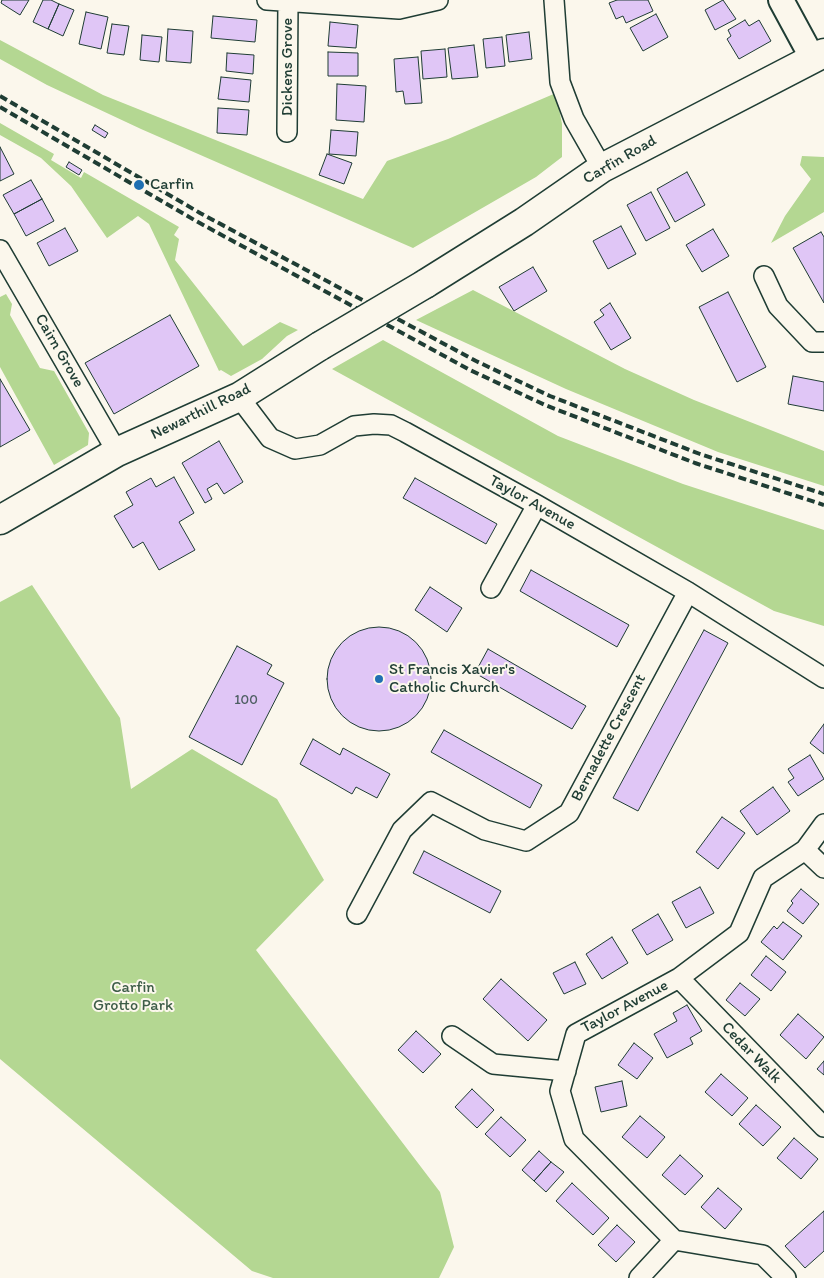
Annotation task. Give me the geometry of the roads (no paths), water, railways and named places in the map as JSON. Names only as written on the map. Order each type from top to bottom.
[{"type":"main road","name":"Carfin Road","points":[[425,284],[602,168],[819,56]]},
{"type":"main road","name":"Newarthill Road","points":[[0,520],[117,452],[239,397],[320,346],[425,284]]},
{"type":"street","points":[[267,0],[399,9],[438,0]]},
{"type":"street","points":[[554,0],[560,82],[574,119],[602,168]]},
{"type":"street","points":[[781,0],[819,56]]},
{"type":"street","name":"Dickens Grove","points":[[287,132],[288,2]]},
{"type":"street","name":"Cairn Grove","points":[[0,250],[117,452]]},
{"type":"street","points":[[764,276],[778,306],[812,342],[824,342]]},
{"type":"street","name":"Taylor Avenue","points":[[239,397],[270,438],[282,445],[295,449],[320,445],[354,426],[374,424],[391,426],[537,505],[688,592],[824,678]]},
{"type":"street","points":[[491,588],[537,505]]},
{"type":"street","name":"Bernadette Crescent","points":[[357,914],[402,830],[431,802],[486,830],[526,841],[569,813],[688,592]]},
{"type":"street","name":"Taylor Avenue","points":[[674,1240],[574,1139],[560,1091],[576,1034],[679,978],[739,933],[763,878],[806,850],[824,824]]},
{"type":"street","points":[[806,850],[824,868]]},
{"type":"street","name":"Cedar Walk","points":[[679,978],[824,1127]]},
{"type":"street","points":[[452,1036],[493,1064],[566,1071]]},
{"type":"street","points":[[639,1278],[674,1240],[763,1255],[786,1278]]},
{"type":"railway","points":[[0,96],[200,213],[476,361],[550,396],[700,454],[824,494]]},
{"type":"railway","points":[[0,107],[196,221],[470,370],[545,405],[695,463],[824,505]]},
{"type":"place","name":"Carfin","points":[[139,185]]},
{"type":"place","name":"St Francis Xavier's Catholic Church","points":[[379,679]]},
{"type":"park label","name":"Carfin Grotto Park","points":[[133,997]]}]
